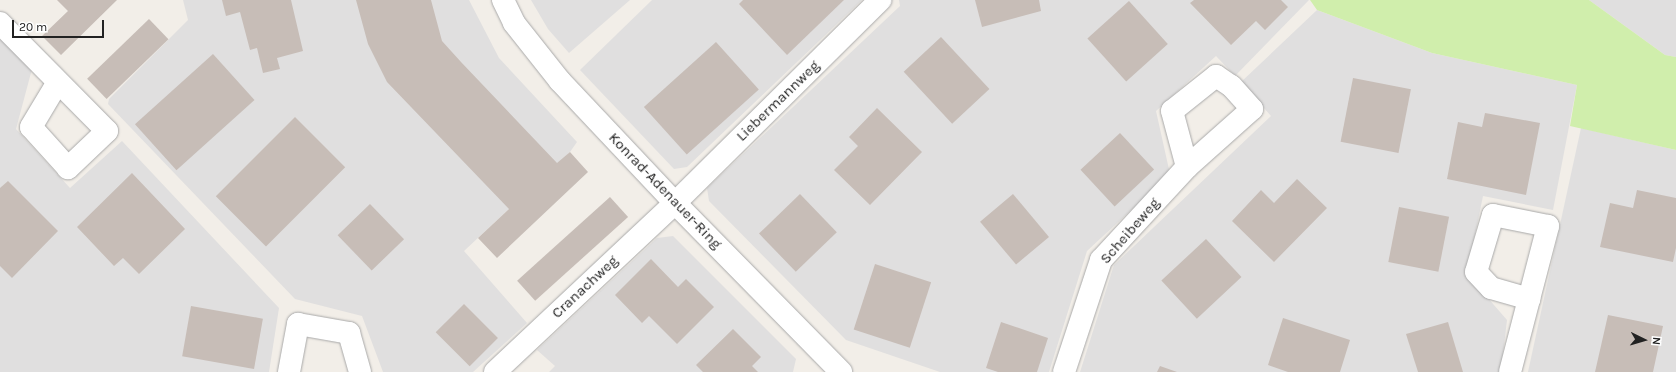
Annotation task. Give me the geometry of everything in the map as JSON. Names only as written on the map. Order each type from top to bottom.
[{"type":"street","name":"Konrad-Adenauer-Ring","points":[[503,0],[514,23],[560,82],[675,203],[841,372]]},
{"type":"street","name":"Liebermannweg","points":[[675,203],[880,0]]},
{"type":"street","points":[[0,23],[58,82]]},
{"type":"street","name":"Scheibeweg","points":[[1064,372],[1101,260],[1187,167]]},
{"type":"street","name":"Cranachweg","points":[[495,372],[675,203]]},
{"type":"street","points":[[1510,372],[1530,299]]},
{"type":"street","points":[[289,372],[298,324],[348,333],[360,372]]},
{"type":"shaded area","points":[[183,0],[469,0],[499,58],[577,142],[570,152],[464,251],[527,323],[473,372],[383,372],[362,316],[295,299],[108,104],[109,99],[188,20]]},
{"type":"shaded area","points":[[531,0],[630,0],[569,53],[548,29]]},
{"type":"shaded area","points":[[652,0],[862,0],[687,167],[674,169],[580,70]]},
{"type":"shaded area","points":[[899,0],[1309,0],[1235,76],[1216,56],[1156,111],[1170,174],[1087,251],[1049,372],[940,372],[846,340],[709,201],[707,188],[900,6]]},
{"type":"shaded area","points":[[1589,0],[1676,0],[1676,57],[1665,55]]},
{"type":"shaded area","points":[[1317,10],[1432,53],[1577,85],[1553,210],[1483,196],[1467,274],[1507,320],[1501,372],[1080,372],[1114,265],[1271,116],[1241,82]]},
{"type":"shaded area","points":[[0,37],[32,69],[16,129],[70,188],[122,141],[279,308],[269,372],[0,372]]},
{"type":"shaded area","points":[[1581,128],[1676,150],[1676,372],[1528,372]]},
{"type":"shaded area","points":[[673,236],[796,359],[793,372],[549,372],[555,366],[537,350],[657,238]]},
{"type":"green space","points":[[1310,0],[1589,0],[1665,55],[1676,57],[1676,150],[1570,126],[1577,85],[1432,53],[1317,10]]},
{"type":"building","points":[[57,0],[117,0],[61,55],[42,36],[68,11]]},
{"type":"building","points":[[222,0],[291,0],[303,51],[277,58],[280,69],[263,73],[257,48],[250,50],[240,12],[226,16]]},
{"type":"building","points":[[356,0],[431,0],[442,41],[461,62],[557,163],[570,152],[588,172],[497,258],[478,238],[509,209],[387,82],[368,44]]},
{"type":"building","points":[[743,0],[844,0],[787,55],[739,4]]},
{"type":"building","points":[[975,0],[1039,0],[1041,11],[982,27]]},
{"type":"building","points":[[1194,0],[1281,0],[1288,7],[1265,30],[1256,21],[1231,45],[1190,3]]},
{"type":"building","points":[[1129,1],[1168,44],[1126,82],[1087,38]]},
{"type":"building","points":[[149,19],[168,39],[107,99],[87,79]]},
{"type":"building","points":[[941,37],[989,89],[952,124],[904,72]]},
{"type":"building","points":[[716,42],[759,90],[687,154],[644,107]]},
{"type":"building","points":[[213,54],[254,100],[176,170],[135,124]]},
{"type":"building","points":[[1353,78],[1411,89],[1399,153],[1341,142]]},
{"type":"building","points":[[877,108],[922,152],[870,205],[834,170],[858,146],[849,137]]},
{"type":"building","points":[[1485,113],[1540,123],[1526,195],[1447,179],[1458,122],[1482,127]]},
{"type":"building","points":[[295,117],[345,167],[266,246],[216,196]]},
{"type":"building","points":[[1120,133],[1154,170],[1115,206],[1081,170]]},
{"type":"building","points":[[132,173],[185,229],[139,274],[123,258],[114,266],[77,227]]},
{"type":"building","points":[[1297,179],[1327,208],[1274,262],[1232,221],[1261,190],[1274,203]]},
{"type":"building","points":[[8,181],[58,231],[12,278],[0,266],[0,188]]},
{"type":"building","points":[[1637,190],[1676,198],[1676,248],[1673,262],[1600,247],[1610,203],[1633,208]]},
{"type":"building","points":[[800,194],[837,232],[796,272],[759,234]]},
{"type":"building","points":[[1013,194],[1049,237],[1016,265],[980,222]]},
{"type":"building","points":[[610,197],[628,217],[535,301],[517,281]]},
{"type":"building","points":[[370,204],[404,239],[372,271],[338,235]]},
{"type":"building","points":[[1399,207],[1449,217],[1438,272],[1388,262]]},
{"type":"building","points":[[1206,239],[1241,277],[1197,319],[1161,281]]},
{"type":"building","points":[[651,259],[678,287],[686,279],[714,307],[677,344],[649,316],[642,323],[615,295]]},
{"type":"building","points":[[875,264],[931,282],[910,348],[854,330]]},
{"type":"building","points":[[464,304],[498,338],[470,366],[436,332]]},
{"type":"building","points":[[191,306],[263,319],[254,369],[182,356]]},
{"type":"building","points":[[1608,315],[1663,326],[1653,372],[1595,372]]},
{"type":"building","points":[[1283,318],[1350,340],[1340,372],[1288,372],[1268,365]]},
{"type":"building","points":[[1001,322],[1048,338],[1037,372],[998,372],[986,368]]},
{"type":"building","points":[[1448,322],[1463,372],[1418,372],[1406,334]]},
{"type":"building","points":[[733,329],[761,357],[752,366],[758,372],[703,372],[696,365]]},
{"type":"building","points":[[1160,366],[1177,372],[1157,372]]}]
